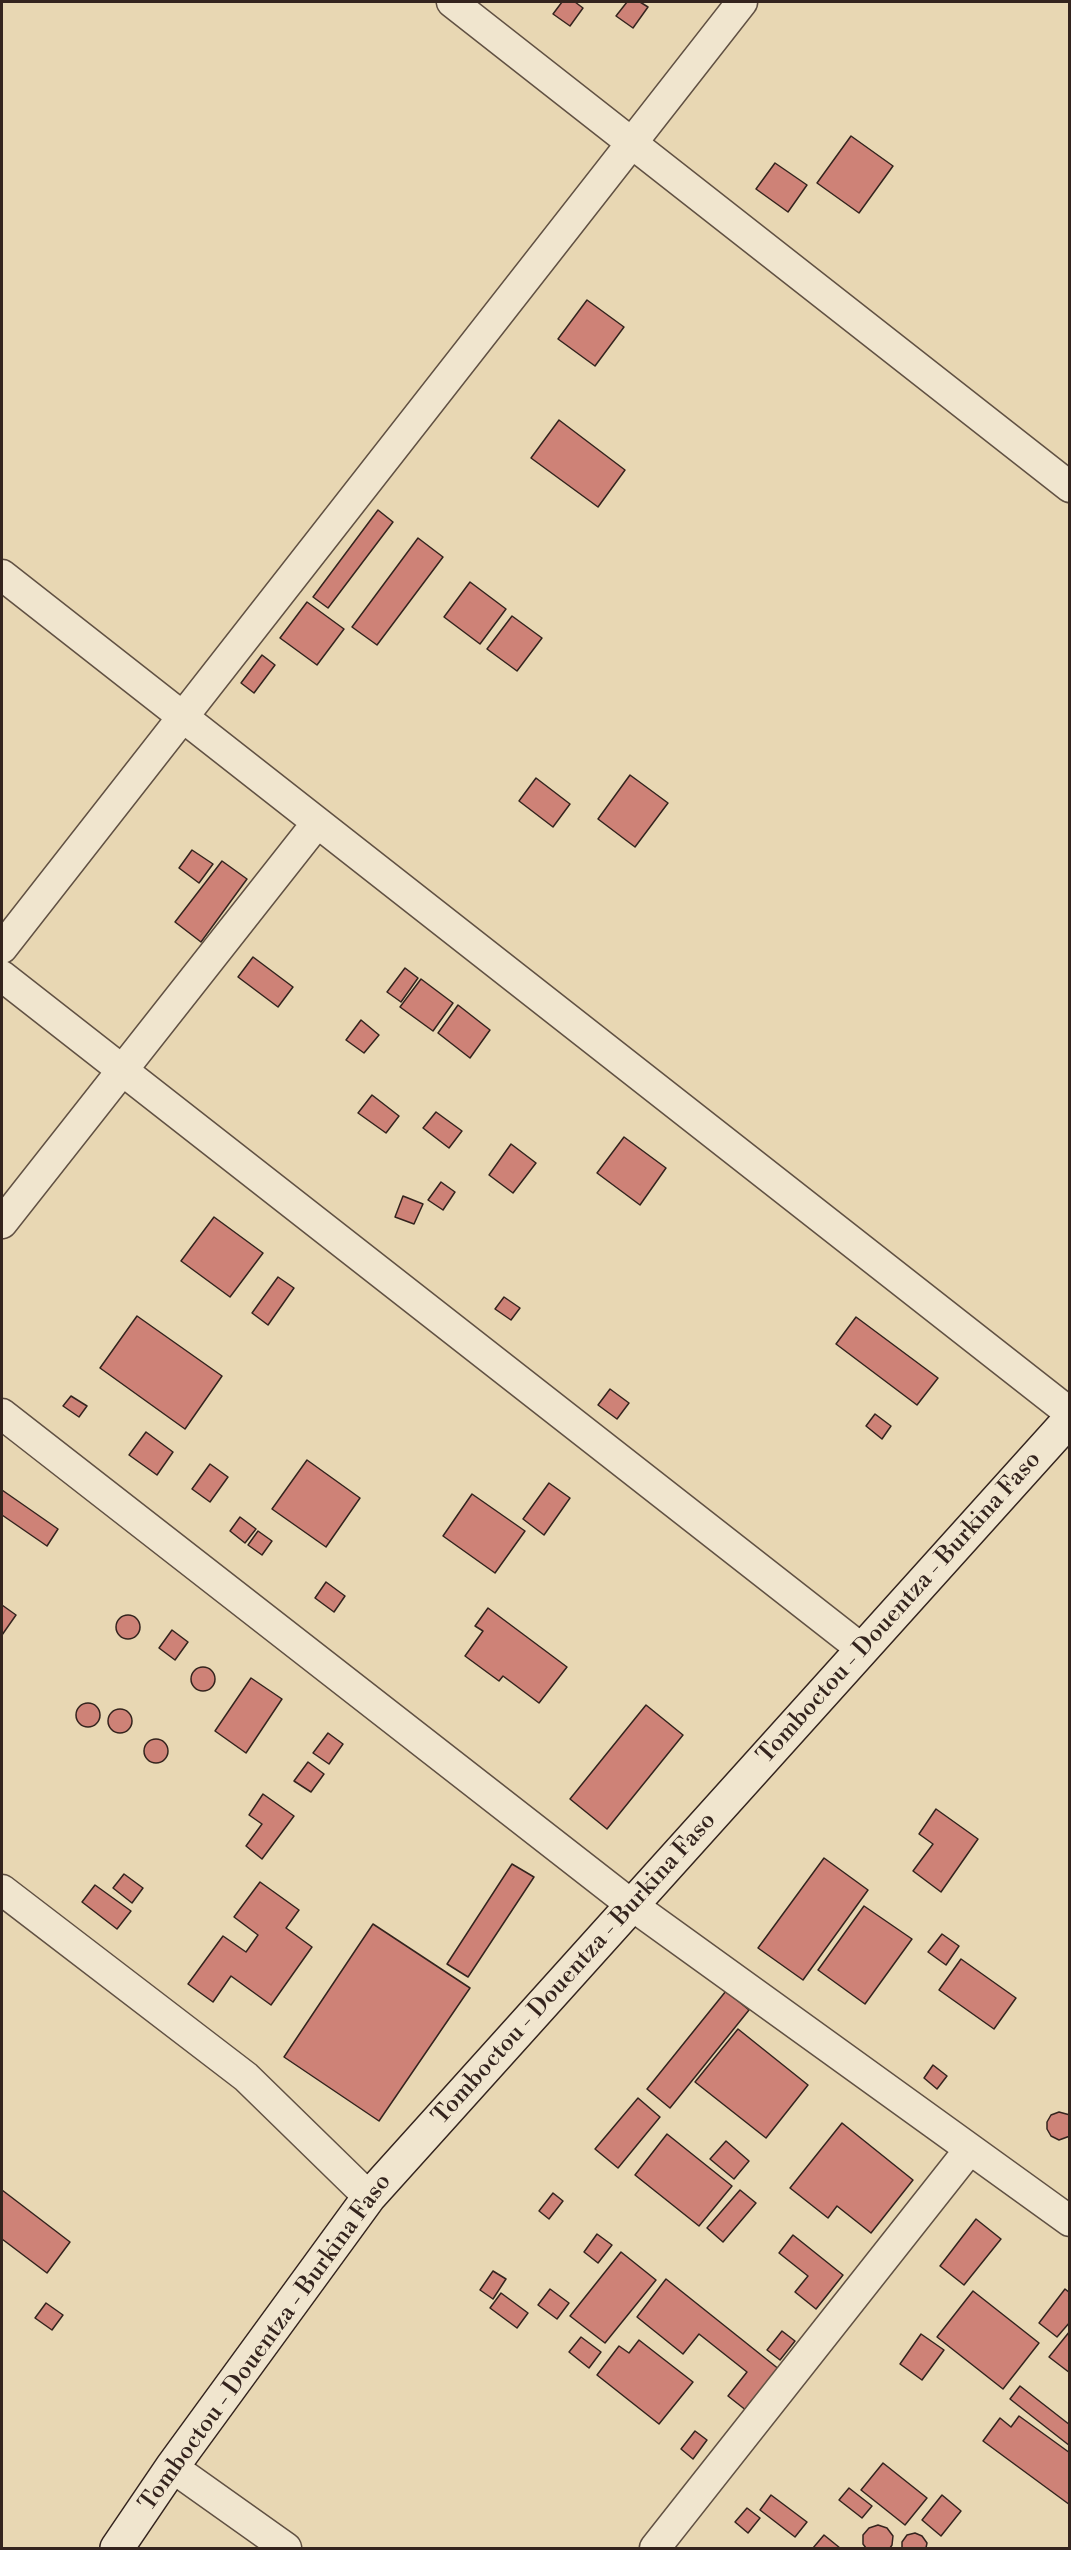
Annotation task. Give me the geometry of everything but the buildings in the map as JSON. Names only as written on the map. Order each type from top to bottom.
[{"type":"main road","name":"Tomboctou - Douentza - Burkina Faso","points":[[117,2548],[172,2467],[369,2197],[1070,1419]]},
{"type":"street","points":[[452,2],[1070,487]]},
{"type":"street","points":[[2,948],[742,2]]},
{"type":"street","points":[[2,575],[1070,1413]]},
{"type":"street","points":[[2,1223],[316,823]]},
{"type":"street","points":[[2,976],[863,1650]]},
{"type":"street","points":[[2,1414],[633,1906],[1070,2221]]},
{"type":"street","points":[[2,1890],[246,2077],[369,2197]]},
{"type":"street","points":[[655,2548],[970,2149]]},
{"type":"street","points":[[172,2467],[286,2548]]}]
